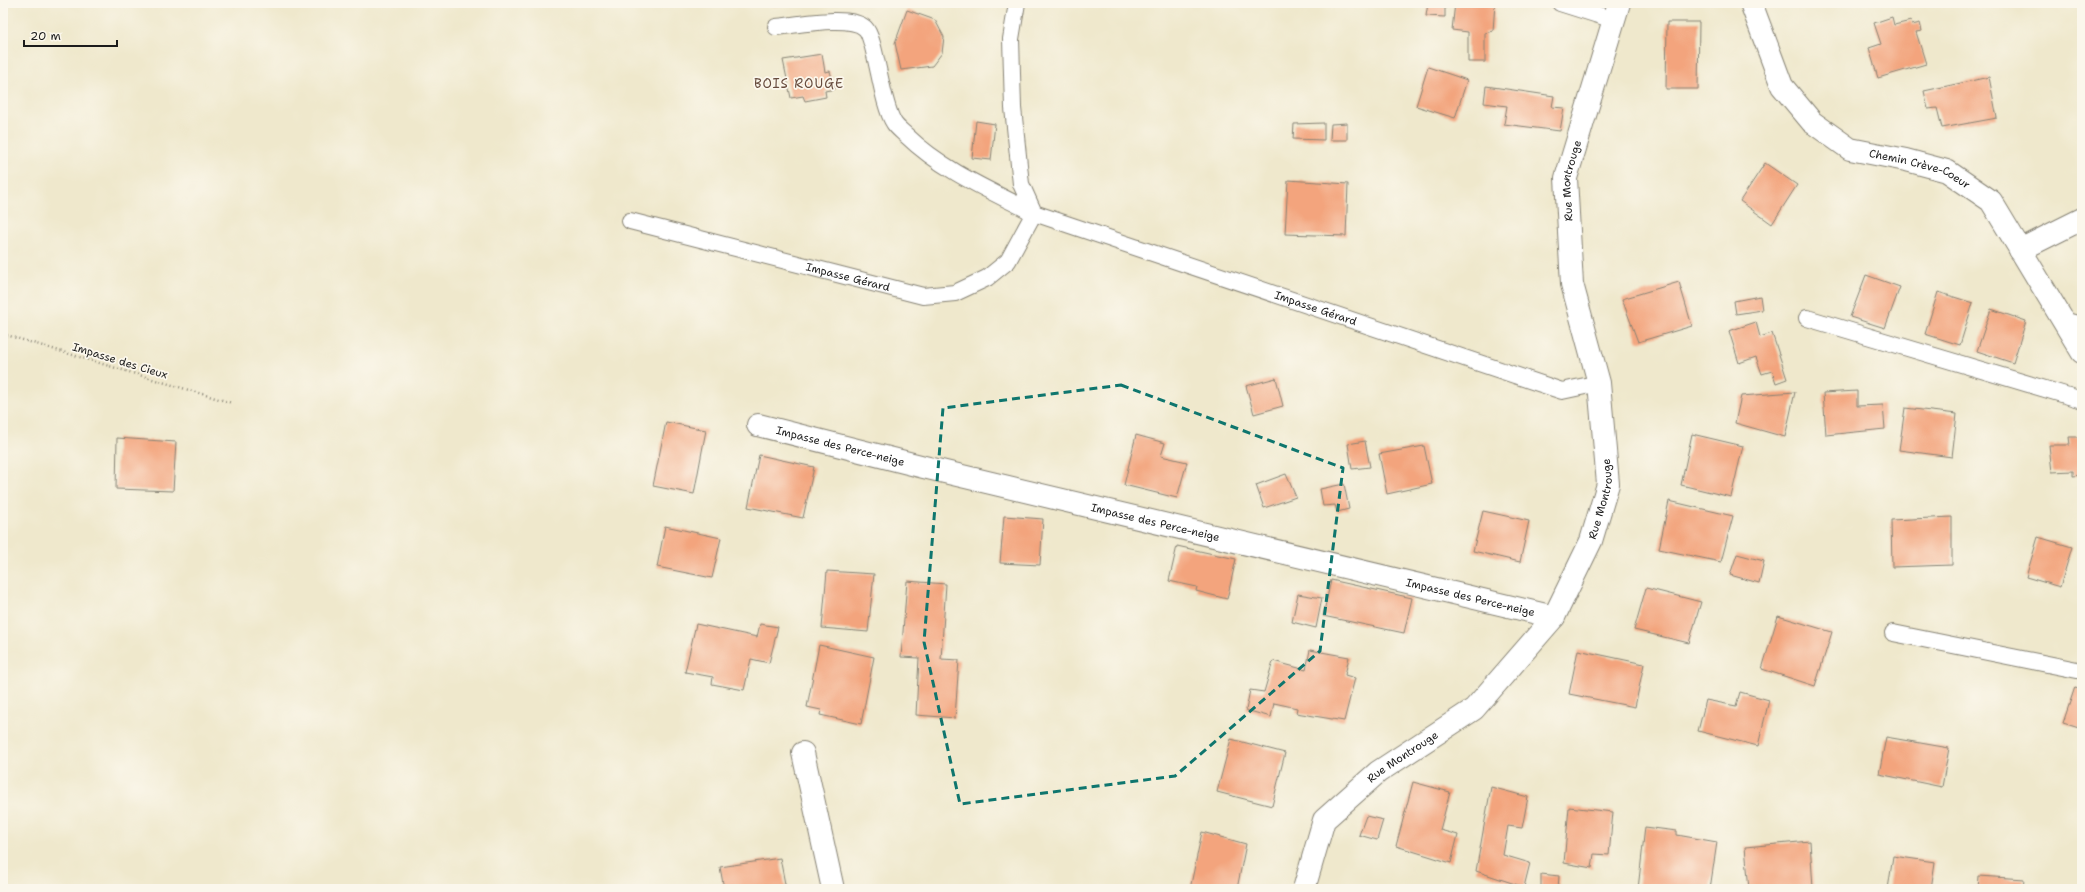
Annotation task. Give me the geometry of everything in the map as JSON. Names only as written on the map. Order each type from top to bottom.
[{"type":"main road","name":"Chemin Crève-Coeur","points":[[1750,3],[1782,86],[1812,122],[1850,149],[1906,160],[1947,171],[1991,202],[2020,250],[2072,323],[2082,352]]},
{"type":"main road","name":"Rue Montrouge","points":[[1304,889],[1324,820],[1378,772],[1474,709],[1554,617],[1592,542],[1608,484],[1599,383],[1572,284],[1566,178],[1616,12]]},
{"type":"main road","points":[[2020,250],[2082,220]]},
{"type":"main road","name":"Impasse des Perce-neige","points":[[758,425],[939,471],[1554,617]]},
{"type":"main road","points":[[803,754],[833,889]]},
{"type":"lane","points":[[1017,3],[1011,39],[1013,108],[1021,184],[1034,214]]},
{"type":"lane","points":[[1560,3],[1616,12]]},
{"type":"lane","name":"Impasse Gérard","points":[[776,27],[843,21],[857,23],[866,29],[884,97],[894,123],[918,146],[952,169],[1034,214],[1562,392],[1599,383]]},
{"type":"lane","name":"Impasse Gérard","points":[[630,221],[923,296],[955,294],[987,278],[1008,260],[1034,214]]},
{"type":"lane","points":[[1807,318],[2082,400]]},
{"type":"lane","points":[[1893,633],[2082,671]]},
{"type":"path","name":"Impasse des Cieux","points":[[3,334],[232,403]]},
{"type":"highlighted area","points":[[1121,385],[1343,468],[1320,651],[1175,776],[960,804],[924,642],[943,408]]},
{"type":"building","points":[[773,3],[800,3],[800,4],[773,6]]},
{"type":"building","points":[[1428,3],[1445,3],[1445,17],[1426,16]]},
{"type":"building","points":[[1455,3],[1495,3],[1493,31],[1485,33],[1485,62],[1468,62],[1468,32],[1452,30]]},
{"type":"building","points":[[907,10],[935,20],[944,37],[942,53],[932,66],[901,70],[895,43]]},
{"type":"building","points":[[1892,17],[1894,25],[1911,21],[1912,25],[1920,23],[1922,31],[1916,32],[1926,64],[1878,78],[1869,48],[1881,44],[1874,23]]},
{"type":"building","points":[[1667,22],[1699,22],[1698,89],[1666,89]]},
{"type":"building","points":[[822,54],[825,72],[830,71],[835,89],[825,91],[826,97],[805,101],[803,96],[791,98],[783,60]]},
{"type":"building","points":[[1428,67],[1467,80],[1455,118],[1416,106]]},
{"type":"building","points":[[1989,77],[1997,118],[1942,128],[1937,108],[1928,109],[1924,91]]},
{"type":"building","points":[[1486,86],[1554,96],[1552,107],[1564,108],[1560,131],[1504,124],[1507,106],[1484,103]]},
{"type":"building","points":[[976,121],[995,124],[991,160],[972,158]]},
{"type":"building","points":[[1324,123],[1324,140],[1293,139],[1294,124]]},
{"type":"building","points":[[1347,123],[1347,140],[1330,140],[1331,124]]},
{"type":"building","points":[[1765,163],[1797,185],[1772,224],[1740,201]]},
{"type":"building","points":[[1288,180],[1348,184],[1346,236],[1285,234]]},
{"type":"building","points":[[1866,275],[1900,287],[1885,328],[1850,317]]},
{"type":"building","points":[[1679,282],[1692,326],[1638,342],[1622,299]]},
{"type":"building","points":[[1938,292],[1973,303],[1960,345],[1925,334]]},
{"type":"building","points":[[1760,296],[1762,310],[1736,314],[1734,301]]},
{"type":"building","points":[[1991,309],[2026,321],[2013,363],[1977,351]]},
{"type":"building","points":[[1756,322],[1760,337],[1772,333],[1787,379],[1776,383],[1772,371],[1762,374],[1756,357],[1739,363],[1729,331]]},
{"type":"building","points":[[1276,378],[1283,406],[1254,414],[1246,386]]},
{"type":"building","points":[[1857,391],[1857,406],[1883,405],[1885,429],[1826,435],[1823,393]]},
{"type":"building","points":[[1795,392],[1785,437],[1735,423],[1741,396]]},
{"type":"building","points":[[1905,408],[1957,414],[1952,457],[1899,450]]},
{"type":"building","points":[[666,422],[706,430],[694,494],[653,486]]},
{"type":"building","points":[[1692,434],[1743,446],[1731,497],[1681,485]]},
{"type":"building","points":[[1136,435],[1165,443],[1161,456],[1187,462],[1177,498],[1124,485]]},
{"type":"building","points":[[2069,437],[2082,437],[2082,475],[2073,476],[2073,471],[2052,472],[2049,445],[2070,445]]},
{"type":"building","points":[[117,438],[176,442],[173,491],[116,489]]},
{"type":"building","points":[[1365,441],[1370,467],[1352,469],[1348,444]]},
{"type":"building","points":[[1424,446],[1432,484],[1387,494],[1379,454]]},
{"type":"building","points":[[759,455],[814,467],[803,518],[748,507]]},
{"type":"building","points":[[1286,474],[1296,497],[1264,508],[1256,485]]},
{"type":"building","points":[[1344,484],[1349,509],[1337,512],[1335,505],[1323,506],[1320,489]]},
{"type":"building","points":[[1669,501],[1733,516],[1721,562],[1659,549]]},
{"type":"building","points":[[1483,511],[1529,521],[1520,562],[1473,551]]},
{"type":"building","points":[[1004,516],[1043,519],[1040,565],[1000,563]]},
{"type":"building","points":[[1952,517],[1952,565],[1892,567],[1891,520]]},
{"type":"building","points":[[665,526],[721,538],[712,578],[657,567]]},
{"type":"building","points":[[2038,537],[2072,547],[2060,587],[2026,577]]},
{"type":"building","points":[[1177,546],[1236,559],[1227,599],[1196,591],[1197,587],[1169,581]]},
{"type":"building","points":[[1737,554],[1764,561],[1759,583],[1730,575]]},
{"type":"building","points":[[827,571],[874,574],[868,632],[822,628]]},
{"type":"building","points":[[1331,580],[1412,598],[1404,633],[1323,616]]},
{"type":"building","points":[[907,581],[946,584],[941,659],[959,660],[955,718],[916,715],[919,658],[901,657]]},
{"type":"building","points":[[1646,588],[1701,602],[1689,643],[1634,630]]},
{"type":"building","points":[[1298,594],[1322,598],[1316,628],[1292,622]]},
{"type":"building","points":[[1778,616],[1832,632],[1815,686],[1762,669]]},
{"type":"building","points":[[696,624],[757,637],[760,624],[778,627],[769,663],[751,659],[744,690],[712,684],[713,677],[685,672]]},
{"type":"building","points":[[819,645],[874,657],[861,724],[820,715],[821,710],[807,707]]},
{"type":"building","points":[[1310,650],[1349,657],[1345,675],[1355,678],[1344,721],[1296,713],[1297,708],[1274,703],[1271,717],[1246,710],[1250,690],[1264,692],[1273,661],[1306,670]]},
{"type":"building","points":[[1578,650],[1644,664],[1635,707],[1569,694]]},
{"type":"building","points":[[2075,687],[2082,689],[2082,729],[2063,723]]},
{"type":"building","points":[[1740,692],[1769,700],[1758,746],[1698,731],[1706,700],[1736,706]]},
{"type":"building","points":[[1886,737],[1949,748],[1942,787],[1879,774]]},
{"type":"building","points":[[1231,739],[1285,753],[1272,806],[1217,792]]},
{"type":"building","points":[[1413,782],[1450,792],[1440,830],[1458,835],[1451,863],[1396,846]]},
{"type":"building","points":[[1491,787],[1528,797],[1522,828],[1508,826],[1503,855],[1530,863],[1524,887],[1476,871]]},
{"type":"building","points":[[1569,807],[1613,812],[1609,855],[1594,854],[1592,868],[1564,863]]},
{"type":"building","points":[[1366,816],[1383,820],[1377,840],[1359,835]]},
{"type":"building","points":[[1645,827],[1677,831],[1677,835],[1717,842],[1710,889],[1638,889]]},
{"type":"building","points":[[1202,832],[1246,844],[1237,889],[1190,889]]},
{"type":"building","points":[[1810,841],[1813,889],[1749,889],[1745,847]]},
{"type":"building","points":[[1893,856],[1935,862],[1931,889],[1888,889]]},
{"type":"building","points":[[780,858],[786,889],[724,889],[720,867]]},
{"type":"building","points":[[1541,874],[1559,876],[1558,889],[1541,889]]},
{"type":"building","points":[[1979,876],[2024,879],[2023,889],[1978,889]]},
{"type":"district","name":"BOIS ROUGE","points":[[799,83]]}]
